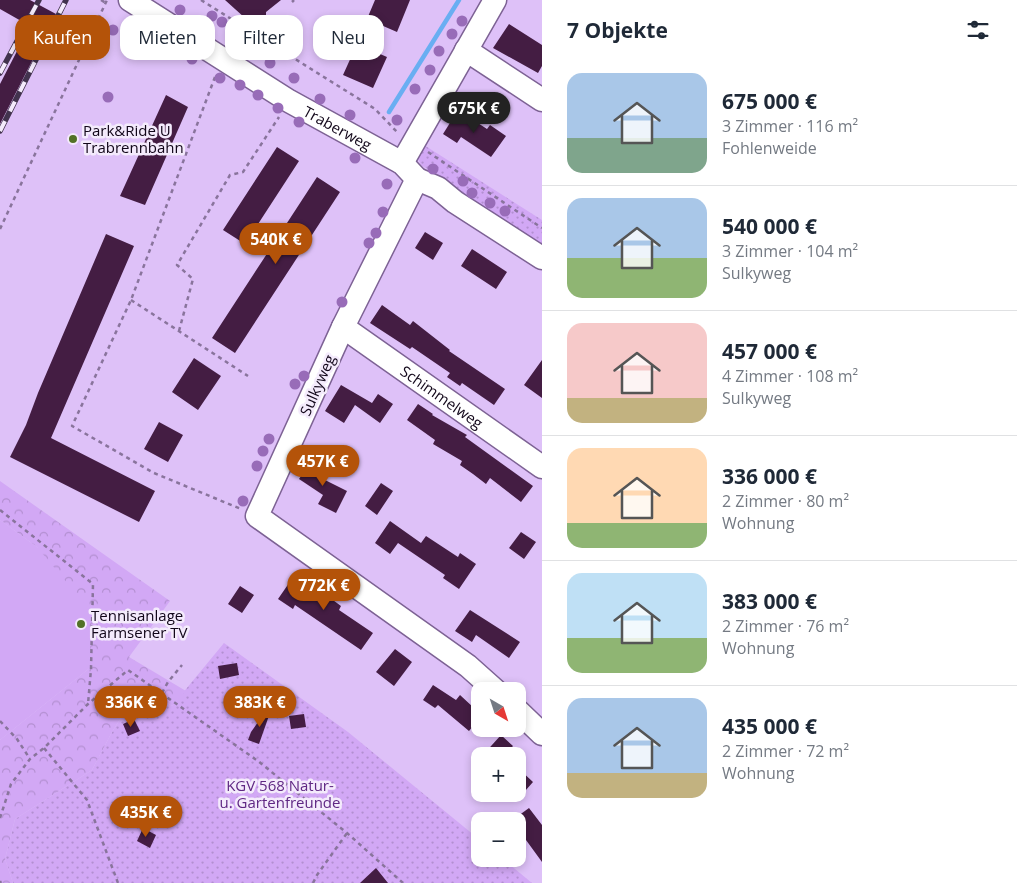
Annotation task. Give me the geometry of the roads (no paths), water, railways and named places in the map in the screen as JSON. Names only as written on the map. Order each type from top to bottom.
[{"type":"street","name":"Traberweg","points":[[130,0],[289,101],[438,188],[456,202],[542,258]]},
{"type":"street","name":"Sulkyweg","points":[[486,682],[468,666],[257,516],[343,328],[409,171],[413,142],[495,0]]},
{"type":"street","points":[[466,50],[542,100]]},
{"type":"street","name":"Schimmelweg","points":[[343,328],[542,467]]},
{"type":"street","points":[[526,719],[542,734]]},
{"type":"waterway","points":[[389,112],[459,0]]},
{"type":"railway","points":[[0,73],[39,0]]},
{"type":"railway","points":[[0,131],[66,0]]},
{"type":"place","name":"Park&Ride U Trabrennbahn","points":[[73,139]]},
{"type":"place","name":"Tennisanlage Farmsener TV","points":[[81,624]]},
{"type":"park label","name":"KGV 568 Natur- u. Gartenfreunde","points":[[280,794]]}]
